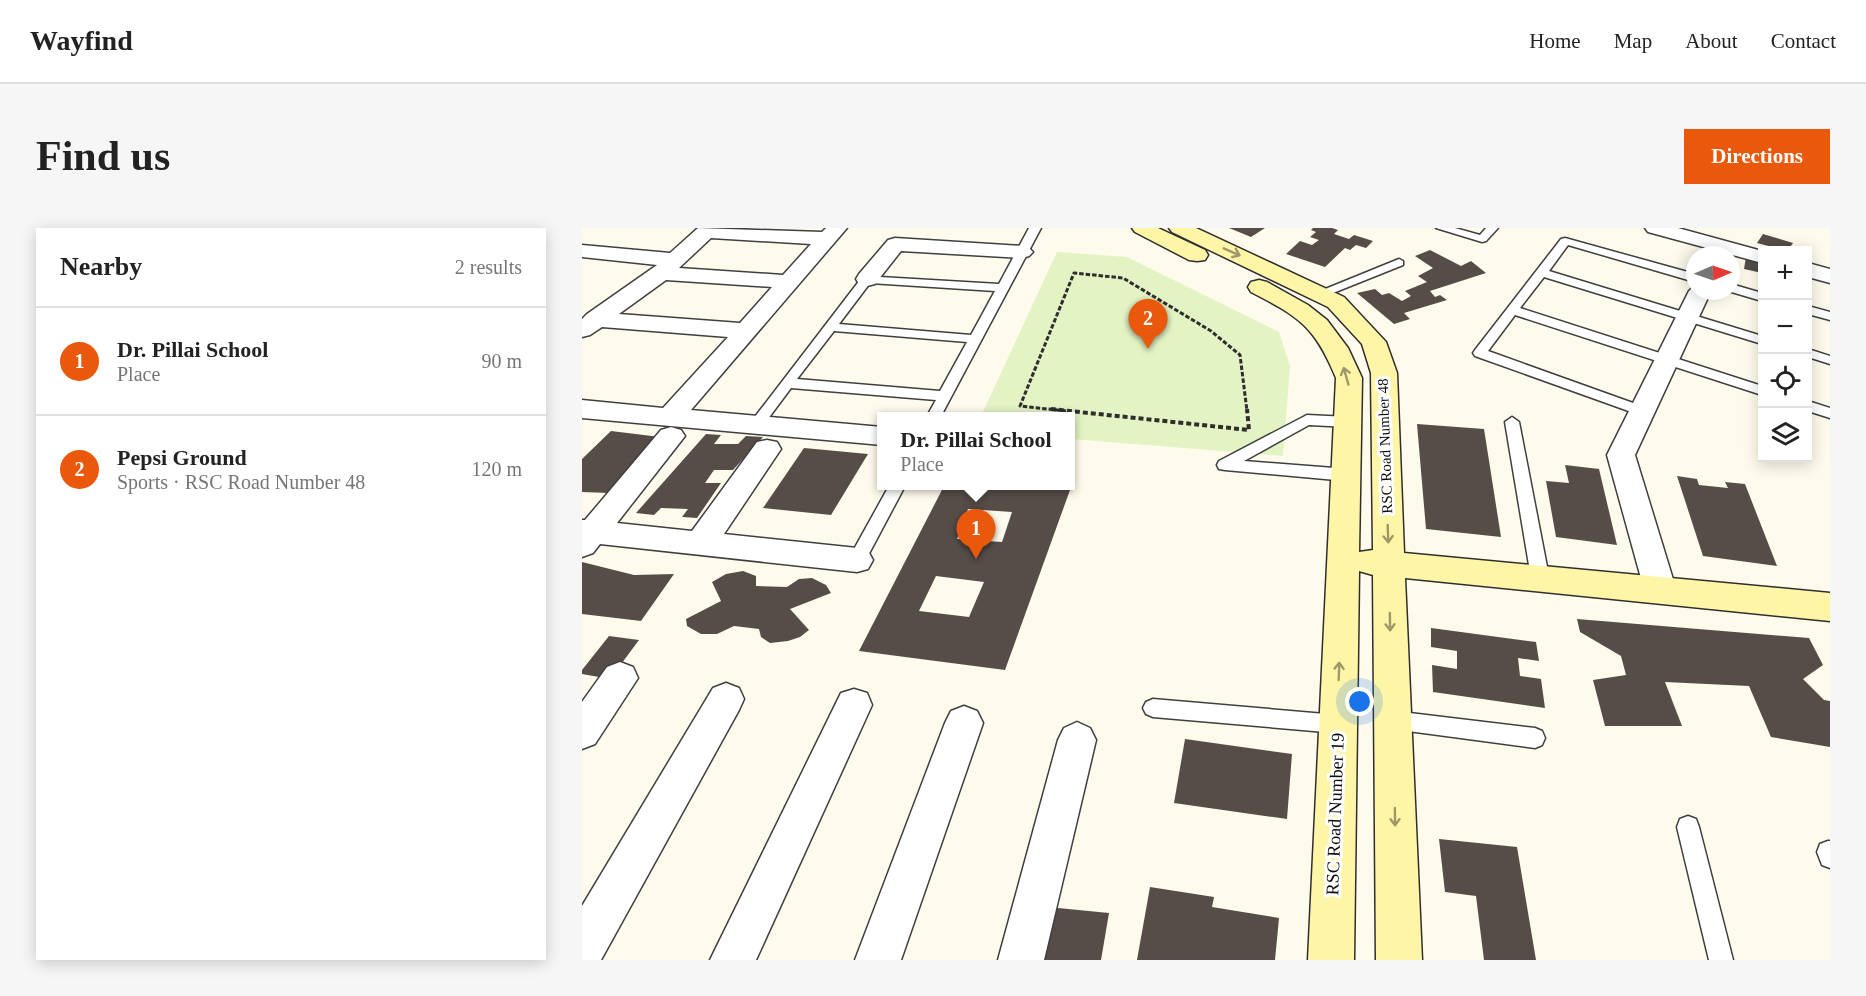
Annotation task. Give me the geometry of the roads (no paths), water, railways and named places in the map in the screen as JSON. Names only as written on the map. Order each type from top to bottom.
[{"type":"street","name":"RSC Road Number 48","points":[[1179,228],[1336,302],[1374,342],[1384,373],[1389,563]]},
{"type":"street","points":[[1655,228],[1705,246]]},
{"type":"street","name":"RSC Road Number 48","points":[[1148,229],[1292,304],[1314,321],[1333,342],[1349,378],[1342,559]]},
{"type":"street","points":[[588,325],[668,266],[708,230],[832,234]]},
{"type":"street","points":[[586,536],[746,331],[832,234]]},
{"type":"street","points":[[867,279],[895,244],[1022,252]]},
{"type":"street","points":[[582,251],[668,266],[790,282]]},
{"type":"street","points":[[1740,254],[1758,257]]},
{"type":"street","points":[[1812,271],[1830,276]]},
{"type":"street","points":[[1660,589],[1621,455],[1696,300]]},
{"type":"street","points":[[588,325],[746,331]]},
{"type":"street","points":[[582,409],[670,426],[761,437],[877,436]]},
{"type":"street","points":[[700,544],[761,437]]},
{"type":"street","points":[[586,536],[700,544],[857,560]]},
{"type":"street","points":[[1342,559],[1830,607]]},
{"type":"street","name":"RSC Road Number 19","points":[[1330,960],[1342,559]]},
{"type":"street","points":[[1389,563],[1399,960]]},
{"type":"street","points":[[582,732],[620,678]]},
{"type":"street","points":[[582,950],[726,699]]},
{"type":"street","points":[[733,960],[854,705]]},
{"type":"street","points":[[878,960],[964,723]]},
{"type":"street","points":[[1021,960],[1077,740]]},
{"type":"lane","points":[[937,412],[1035,228]]},
{"type":"lane","points":[[1442,228],[1482,239],[1492,228]]},
{"type":"lane","points":[[1642,411],[1480,353],[1565,241],[1686,275]]},
{"type":"lane","points":[[1319,294],[1399,263]]},
{"type":"lane","points":[[1541,272],[1758,339]]},
{"type":"lane","points":[[761,437],[788,383],[867,279],[1003,288]]},
{"type":"lane","points":[[1740,291],[1758,296]]},
{"type":"lane","points":[[1513,310],[1758,390]]},
{"type":"lane","points":[[1812,311],[1830,316]]},
{"type":"lane","points":[[830,327],[976,339]]},
{"type":"lane","points":[[1811,354],[1830,360]]},
{"type":"lane","points":[[788,383],[945,396]]},
{"type":"lane","points":[[1812,407],[1830,414]]},
{"type":"lane","points":[[1347,475],[1225,465],[1307,420],[1349,422]]},
{"type":"lane","points":[[1512,422],[1540,577]]},
{"type":"lane","points":[[857,560],[895,490]]},
{"type":"lane","points":[[1153,708],[1337,724]]},
{"type":"lane","points":[[1393,720],[1535,738]]},
{"type":"lane","points":[[1688,827],[1721,960]]},
{"type":"place","name":"Pepsi Ground","points":[[1148,349]]},
{"type":"place","name":"Dr. Pillai School","points":[[976,559]]}]
